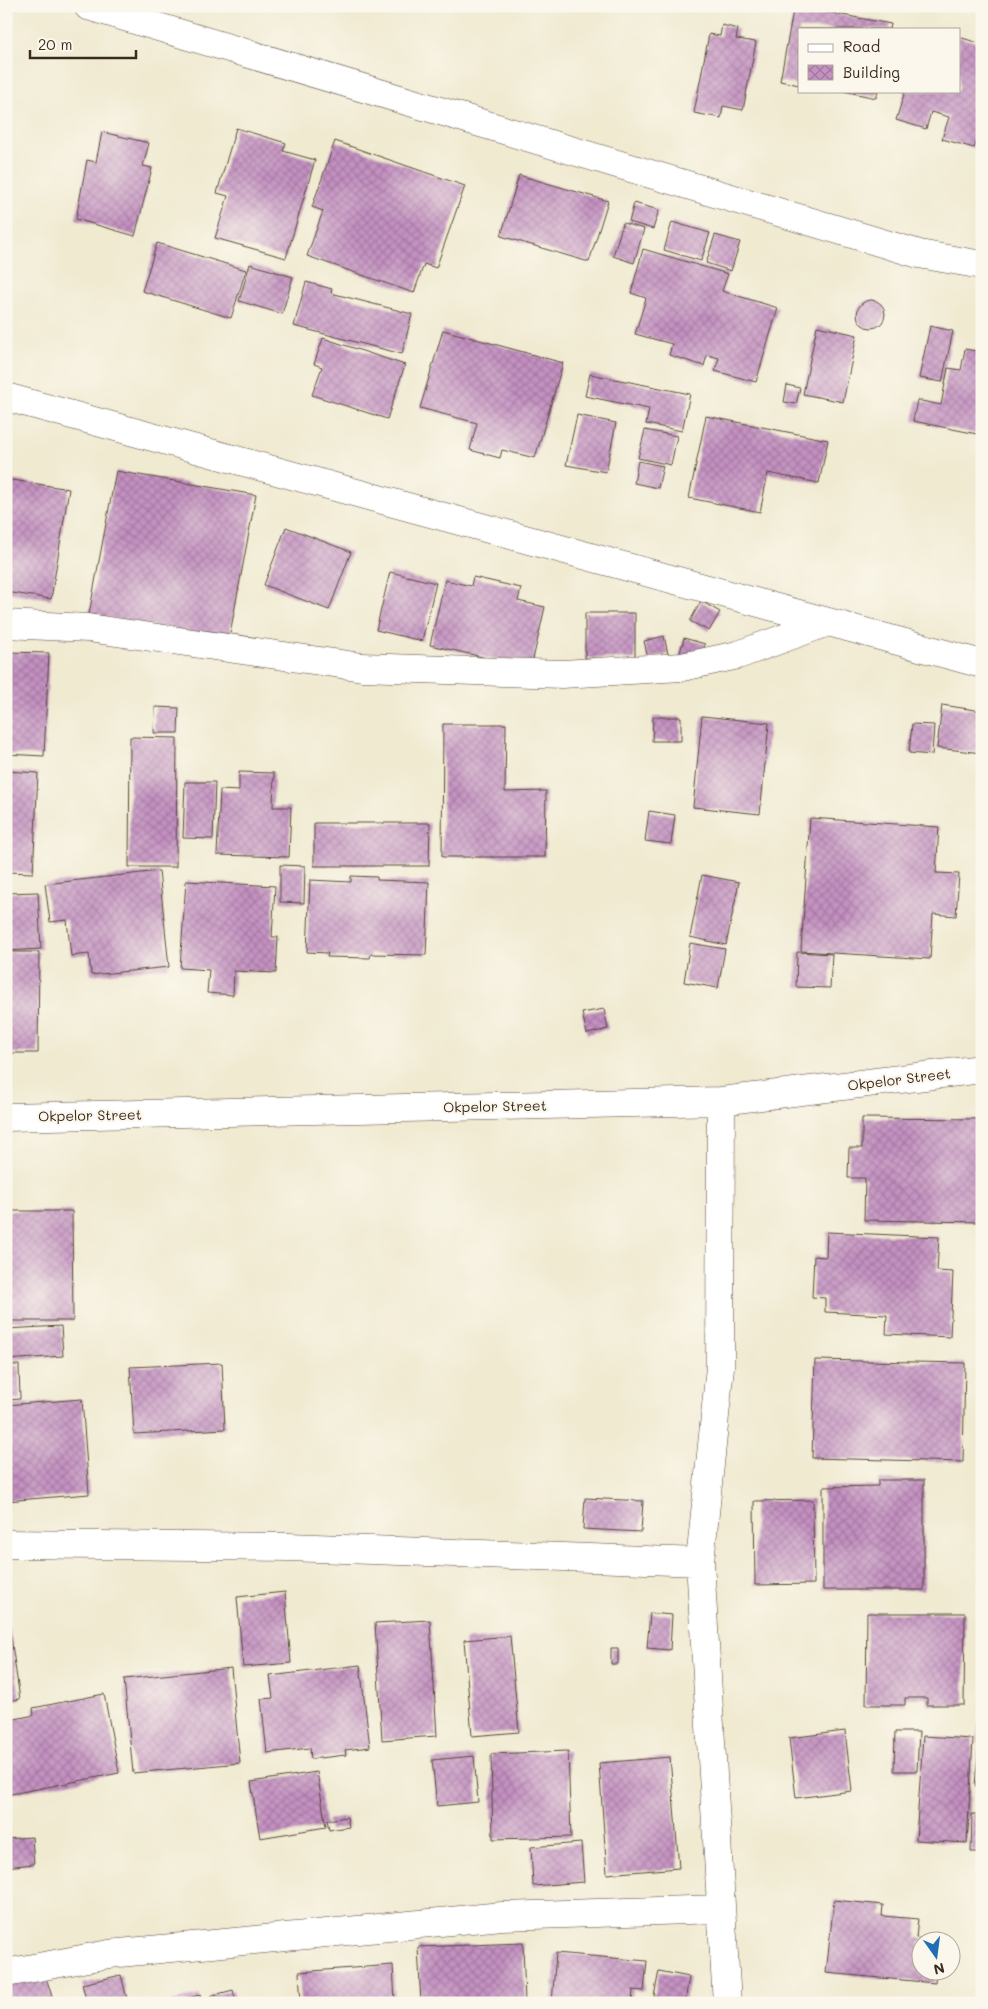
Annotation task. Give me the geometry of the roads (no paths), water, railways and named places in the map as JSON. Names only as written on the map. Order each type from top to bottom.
[{"type":"street","points":[[88,6],[919,254],[982,265]]},
{"type":"street","points":[[6,397],[982,664]]},
{"type":"street","points":[[6,624],[88,628],[362,667],[562,674],[682,667],[738,654],[828,622]]},
{"type":"street","name":"Okpelor Street","points":[[6,1117],[721,1101],[982,1069]]},
{"type":"street","points":[[721,1101],[720,1367],[700,1562],[727,2003]]},
{"type":"street","points":[[6,1544],[288,1547],[700,1562]]},
{"type":"street","points":[[6,1973],[109,1954],[502,1916],[721,1909]]}]
